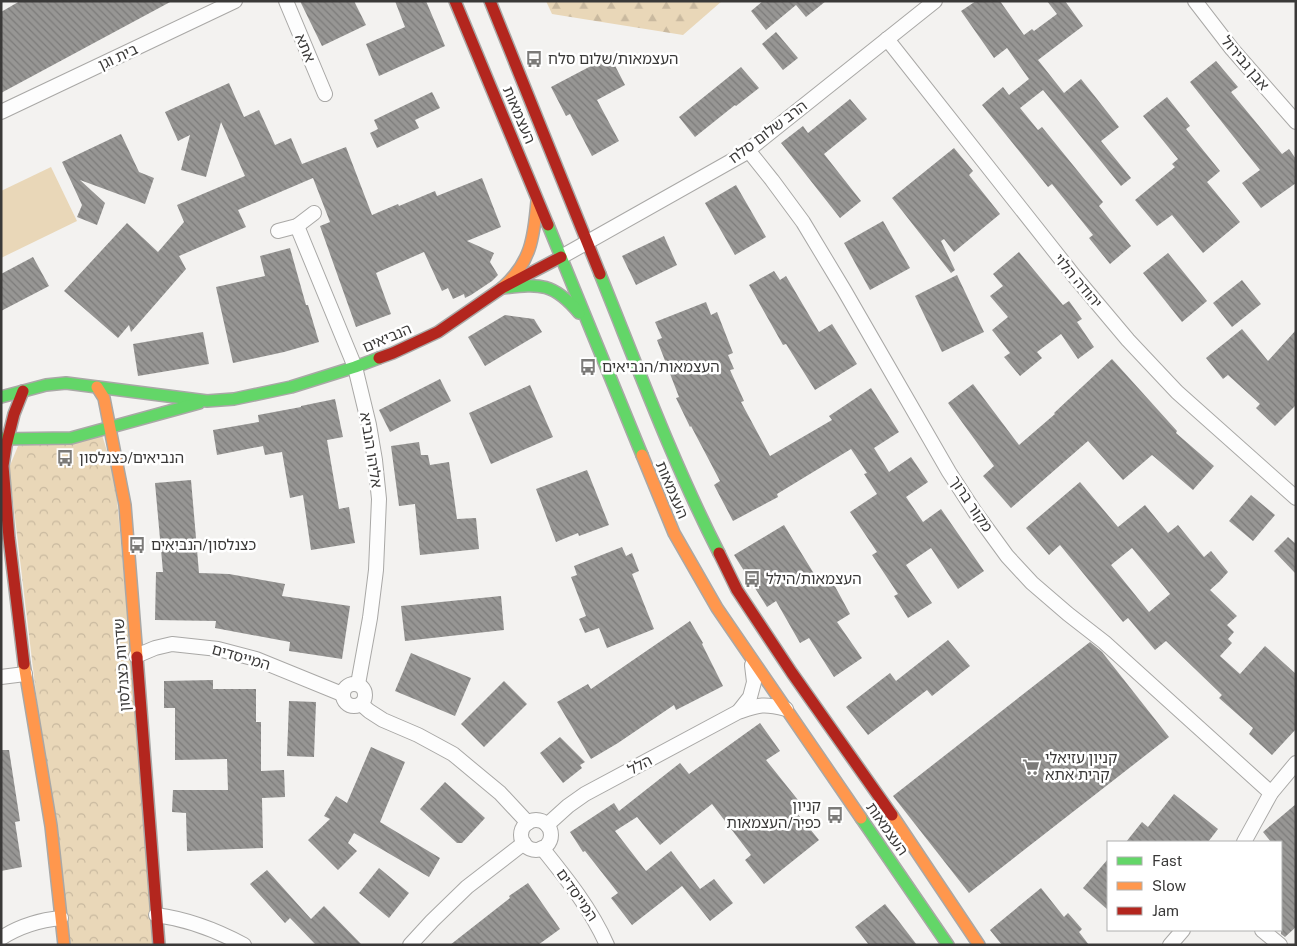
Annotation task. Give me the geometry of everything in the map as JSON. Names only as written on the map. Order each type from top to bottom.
[{"type":"main road","name":"העצמאות","points":[[455,1],[674,533],[717,608],[948,945]]},
{"type":"main road","name":"העצמאות","points":[[490,1],[670,447],[704,524],[737,590],[979,945]]},
{"type":"main road","points":[[502,288],[518,272],[529,252],[535,227],[537,198]]},
{"type":"main road","name":"הנביאים","points":[[5,439],[72,438],[207,401],[234,399],[291,387],[354,367],[393,353],[438,332],[502,288],[561,257]]},
{"type":"main road","points":[[502,288],[530,285],[553,288],[573,305],[586,321]]},
{"type":"main road","name":"הנביאים","points":[[1,397],[46,385],[66,383],[207,401]]},
{"type":"main road","name":"שדרות כצנלסון","points":[[96,386],[104,398],[125,505],[159,945]]},
{"type":"main road","points":[[23,392],[5,439],[4,487],[8,538],[25,674],[51,826],[64,945]]},
{"type":"street","name":"בית וגן","points":[[1,112],[235,1]]},
{"type":"street","name":"אתא","points":[[286,1],[325,94]]},
{"type":"street","name":"הרב שלום סלח","points":[[561,257],[742,155],[935,1]]},
{"type":"street","name":"אבן גבירול","points":[[1195,1],[1232,49],[1296,122]]},
{"type":"street","name":"יהודה הלוי","points":[[887,39],[1075,278],[1128,340],[1177,392],[1296,498]]},
{"type":"street","name":"מקור ברוך","points":[[748,150],[803,222],[949,472],[1007,556],[1032,583],[1104,642],[1271,794]]},
{"type":"street","points":[[278,231],[297,226],[314,213]]},
{"type":"street","name":"אליהו הנביא","points":[[297,226],[354,367],[370,425],[375,460],[379,499],[376,570],[370,618],[358,684]]},
{"type":"street","name":"המייסדים","points":[[136,656],[155,648],[172,644],[218,649],[256,660],[342,694]]},
{"type":"street","name":"הלל","points":[[738,712],[750,697],[754,682],[751,658]]},
{"type":"street","points":[[1,677],[25,674]]},
{"type":"street","points":[[358,684],[366,694],[365,700],[357,706],[349,706],[342,694],[348,685],[358,684]]},
{"type":"street","points":[[362,704],[383,720],[418,735],[453,754],[500,794],[528,823]]},
{"type":"street","name":"הלל","points":[[547,825],[585,794],[738,712],[757,705],[771,705],[786,709]]},
{"type":"street","points":[[1245,841],[1271,794],[1296,764]]},
{"type":"street","points":[[536,820],[547,825],[551,833],[550,838],[549,842],[542,848],[534,850],[524,844],[521,832],[525,825],[536,820]]},
{"type":"street","points":[[410,945],[468,887],[524,844]]},
{"type":"street","name":"המייסדים","points":[[542,848],[586,905],[607,945]]},
{"type":"street","points":[[156,915],[214,930],[244,945]]},
{"type":"street","points":[[1,938],[26,925],[61,918]]},
{"type":"street","points":[[1170,945],[1182,931]]},
{"type":"street","points":[[1263,931],[1280,945]]},
{"type":"green space","points":[[546,1],[722,1],[683,35],[552,14]]},
{"type":"green space","points":[[51,167],[77,221],[1,258],[1,191]]},
{"type":"green space","points":[[102,435],[115,477],[157,945],[71,945],[40,727],[9,468],[18,446]]},
{"type":"building","points":[[20,1],[172,1],[1,93],[1,12]]},
{"type":"building","points":[[300,1],[354,1],[366,25],[322,46]]},
{"type":"building","points":[[395,1],[426,1],[445,46],[379,76],[366,44],[405,27]]},
{"type":"building","points":[[763,1],[826,1],[806,17],[796,5],[766,30],[751,11]]},
{"type":"building","points":[[976,1],[1000,1],[1024,35],[1032,29],[1034,31],[1057,14],[1047,1],[1065,1],[1083,26],[1038,60],[1064,93],[1081,79],[1097,99],[1119,127],[1101,141],[1131,178],[1121,186],[1043,90],[1020,108],[1038,130],[1042,127],[1103,202],[1099,206],[1131,246],[1110,264],[1089,238],[1093,235],[1052,184],[1048,187],[982,105],[1003,87],[1009,95],[1029,79],[1007,48],[994,58],[961,11]]},
{"type":"building","points":[[776,32],[798,58],[783,70],[762,44]]},
{"type":"building","points":[[610,56],[625,85],[597,100],[619,141],[592,156],[570,114],[566,116],[551,87]]},
{"type":"building","points":[[1216,61],[1238,87],[1231,92],[1282,154],[1289,149],[1296,159],[1296,183],[1261,208],[1242,183],[1260,170],[1190,82]]},
{"type":"building","points":[[741,67],[759,88],[695,137],[679,117]]},
{"type":"building","points":[[229,83],[244,117],[259,110],[275,145],[291,138],[302,164],[346,147],[372,215],[435,191],[437,196],[482,178],[501,227],[467,241],[494,253],[490,262],[498,275],[471,295],[465,298],[464,294],[453,299],[448,288],[442,291],[424,252],[376,273],[391,314],[356,327],[320,226],[330,222],[313,178],[238,210],[246,227],[179,256],[186,269],[131,332],[129,325],[118,338],[64,291],[127,223],[158,252],[184,222],[177,205],[245,176],[221,122],[206,177],[181,170],[190,135],[178,141],[165,112]]},
{"type":"building","points":[[432,92],[440,108],[415,120],[419,128],[377,148],[370,133],[378,129],[374,120]]},
{"type":"building","points":[[1167,97],[1190,126],[1186,129],[1220,171],[1207,182],[1240,222],[1203,253],[1172,215],[1157,226],[1135,200],[1175,167],[1172,164],[1178,159],[1143,116]]},
{"type":"building","points":[[850,99],[867,119],[824,154],[861,201],[840,218],[781,143],[803,126],[808,133]]},
{"type":"building","points":[[121,134],[139,172],[154,178],[145,204],[80,180],[105,203],[97,225],[77,217],[82,205],[62,162]]},
{"type":"building","points":[[954,148],[973,171],[969,175],[1000,214],[954,252],[944,239],[941,241],[955,270],[951,273],[892,198]]},
{"type":"building","points":[[736,185],[766,237],[735,255],[705,203]]},
{"type":"building","points":[[883,221],[910,268],[870,290],[844,243]]},
{"type":"building","points":[[664,236],[677,265],[636,285],[622,256]]},
{"type":"building","points":[[290,248],[306,305],[308,305],[319,342],[233,363],[216,287],[265,276],[260,256]]},
{"type":"building","points":[[1019,252],[1063,305],[1069,301],[1082,319],[1077,322],[1094,347],[1078,359],[1061,334],[1037,352],[1042,358],[1020,376],[1004,357],[1010,353],[992,330],[1008,317],[990,296],[1003,286],[993,274]]},
{"type":"building","points":[[1168,253],[1207,301],[1182,322],[1143,273]]},
{"type":"building","points":[[33,257],[49,286],[1,311],[1,274]]},
{"type":"building","points":[[774,271],[780,280],[786,276],[819,332],[832,324],[857,364],[815,390],[786,344],[783,345],[749,285]]},
{"type":"building","points":[[957,275],[984,332],[942,352],[915,296]]},
{"type":"building","points":[[1242,280],[1261,304],[1232,327],[1213,303]]},
{"type":"building","points":[[706,302],[711,315],[717,312],[733,353],[728,355],[734,369],[730,370],[744,401],[741,402],[770,456],[832,420],[829,416],[871,388],[899,432],[874,448],[889,472],[911,457],[928,482],[906,497],[923,522],[941,509],[984,571],[958,589],[931,548],[906,565],[932,603],[908,618],[894,596],[898,594],[872,555],[877,552],[850,512],[877,494],[864,474],[867,473],[851,449],[777,494],[778,497],[733,521],[714,485],[720,481],[676,398],[679,397],[657,340],[662,338],[655,322]]},
{"type":"building","points":[[505,315],[534,319],[542,332],[485,366],[468,337]]},
{"type":"building","points":[[1242,329],[1268,361],[1296,330],[1296,405],[1275,426],[1256,408],[1260,404],[1228,375],[1223,379],[1206,358]]},
{"type":"building","points":[[203,332],[209,364],[138,376],[133,344]]},
{"type":"building","points":[[1112,359],[1177,431],[1176,433],[1214,466],[1193,490],[1152,455],[1123,480],[1088,441],[1011,508],[983,476],[994,466],[948,403],[973,384],[1019,445],[1055,414]]},
{"type":"building","points":[[440,379],[451,401],[390,432],[379,410]]},
{"type":"building","points":[[530,385],[553,437],[491,464],[469,413]]},
{"type":"building","points":[[335,399],[343,437],[327,440],[339,509],[349,507],[355,543],[311,550],[303,495],[290,498],[282,452],[265,455],[263,446],[217,455],[213,430],[259,422],[258,415]]},
{"type":"building","points":[[419,442],[421,455],[428,455],[430,465],[449,462],[457,519],[476,518],[479,549],[420,555],[415,504],[399,506],[391,446]]},
{"type":"building","points":[[587,470],[609,525],[579,536],[578,533],[556,542],[536,489]]},
{"type":"building","points":[[191,480],[199,573],[229,574],[285,584],[282,596],[350,606],[342,659],[289,651],[290,642],[215,628],[216,621],[155,620],[156,572],[163,572],[155,483]]},
{"type":"building","points":[[1080,482],[1118,527],[1145,505],[1168,533],[1178,525],[1204,557],[1211,551],[1228,572],[1210,590],[1237,616],[1227,625],[1234,632],[1228,639],[1232,643],[1220,656],[1240,674],[1265,646],[1296,674],[1296,729],[1272,755],[1249,734],[1253,728],[1219,698],[1222,695],[1166,641],[1155,650],[1128,618],[1123,622],[1060,545],[1049,555],[1026,528]],"holes":[[[1132,548],[1170,594],[1149,612],[1111,565]]]},
{"type":"building","points":[[1251,495],[1275,515],[1253,541],[1229,521]]},
{"type":"building","points":[[784,525],[821,585],[831,579],[850,614],[837,622],[862,658],[834,677],[809,638],[800,643],[776,601],[767,607],[734,555]]},
{"type":"building","points":[[1288,537],[1296,544],[1296,574],[1274,551]]},
{"type":"building","points":[[622,547],[626,556],[632,553],[639,571],[632,574],[654,629],[607,648],[599,628],[585,633],[579,619],[586,616],[571,577],[577,575],[574,566]]},
{"type":"building","points":[[501,596],[504,630],[405,641],[401,606]]},
{"type":"building","points":[[690,621],[703,643],[723,686],[676,710],[674,705],[591,759],[557,702],[588,684],[591,689]]},
{"type":"building","points":[[948,640],[970,666],[932,696],[927,690],[868,735],[846,707],[890,673],[896,681]]},
{"type":"building","name":"קניון עזיאלי קרית אתא","points":[[1090,642],[1102,652],[1169,737],[969,893],[893,796]]},
{"type":"building","points":[[411,653],[471,678],[455,716],[395,691]]},
{"type":"building","points":[[213,680],[213,689],[256,689],[256,722],[261,722],[261,771],[284,770],[285,797],[262,798],[263,848],[187,851],[186,813],[172,812],[173,790],[228,790],[227,759],[175,760],[175,708],[164,708],[164,681]]},
{"type":"building","points":[[504,681],[527,704],[484,747],[461,724]]},
{"type":"building","points":[[289,701],[316,702],[314,757],[287,756]]},
{"type":"building","points":[[760,723],[780,751],[766,760],[798,800],[791,806],[819,840],[764,884],[745,860],[751,855],[712,804],[660,845],[637,817],[615,831],[646,871],[671,851],[700,889],[714,879],[733,903],[710,921],[682,886],[632,925],[611,898],[618,893],[585,851],[583,852],[570,832],[614,803],[619,811],[680,763],[689,774]]},
{"type":"building","points":[[560,737],[585,762],[580,765],[582,768],[563,783],[540,753]]},
{"type":"building","points":[[371,747],[405,762],[380,822],[440,858],[429,877],[354,833],[348,843],[357,851],[338,870],[308,840],[330,819],[324,816],[336,796],[347,803]]},
{"type":"building","points":[[1,750],[9,750],[20,821],[15,822],[22,867],[1,871]]},
{"type":"building","points":[[445,782],[485,818],[462,843],[457,843],[420,809]]},
{"type":"building","points":[[1174,794],[1218,829],[1209,841],[1127,841],[1142,822],[1148,827]]},
{"type":"building","points":[[1296,804],[1296,927],[1285,937],[1281,934],[1282,841],[1270,841],[1263,832]]},
{"type":"building","points":[[1107,860],[1107,909],[1083,888]]},
{"type":"building","points":[[379,868],[409,893],[389,918],[359,893]]},
{"type":"building","points":[[267,870],[311,919],[324,906],[362,945],[316,945],[290,918],[285,923],[250,884]]},
{"type":"building","points":[[528,883],[560,929],[538,945],[450,945],[510,898],[509,896]]},
{"type":"building","points":[[1041,888],[1064,917],[1068,913],[1082,929],[1079,932],[1089,945],[1002,945],[990,930]]},
{"type":"building","points":[[885,904],[917,945],[869,945],[855,927]]},
{"type":"traffic: fast","points":[[548,225],[642,455]]},
{"type":"traffic: fast","points":[[600,274],[671,450],[719,553]]},
{"type":"traffic: fast","points":[[502,288],[545,287],[561,295],[579,313]]},
{"type":"traffic: fast","points":[[1,397],[46,385],[66,383],[207,401],[234,399],[291,387],[379,358]]},
{"type":"traffic: fast","points":[[1,439],[71,438],[199,403]]},
{"type":"traffic: fast","points":[[861,818],[948,945]]},
{"type":"traffic: slow","points":[[502,288],[512,279],[525,259],[532,238],[537,201]]},
{"type":"traffic: slow","points":[[97,387],[104,398],[125,505],[137,657]]},
{"type":"traffic: slow","points":[[642,455],[674,533],[717,608],[861,818]]},
{"type":"traffic: slow","points":[[24,664],[51,826],[64,945]]},
{"type":"traffic: slow","points":[[892,815],[979,945]]},
{"type":"traffic: jam","points":[[455,1],[548,225]]},
{"type":"traffic: jam","points":[[490,1],[600,274]]},
{"type":"traffic: jam","points":[[379,358],[438,332],[502,288],[561,257]]},
{"type":"traffic: jam","points":[[23,391],[14,414],[3,466],[9,538],[24,664]]},
{"type":"traffic: jam","points":[[719,553],[737,590],[792,673],[892,815]]},
{"type":"traffic: jam","points":[[137,657],[159,945]]},
{"type":"place","name":"העצמאות/שלום סלח","points":[[534,59]]},
{"type":"place","name":"העצמאות/הנביאים","points":[[588,367]]},
{"type":"place","name":"הנביאים/כצנלסון","points":[[65,458]]},
{"type":"place","name":"כצנלסון/הנביאים","points":[[137,545]]},
{"type":"place","name":"העצמאות/הילל","points":[[752,579]]},
{"type":"place","name":"קניון עזיאלי קרית אתא","points":[[1031,767]]},
{"type":"place","name":"קניון כפיר/העצמאות","points":[[835,815]]}]
